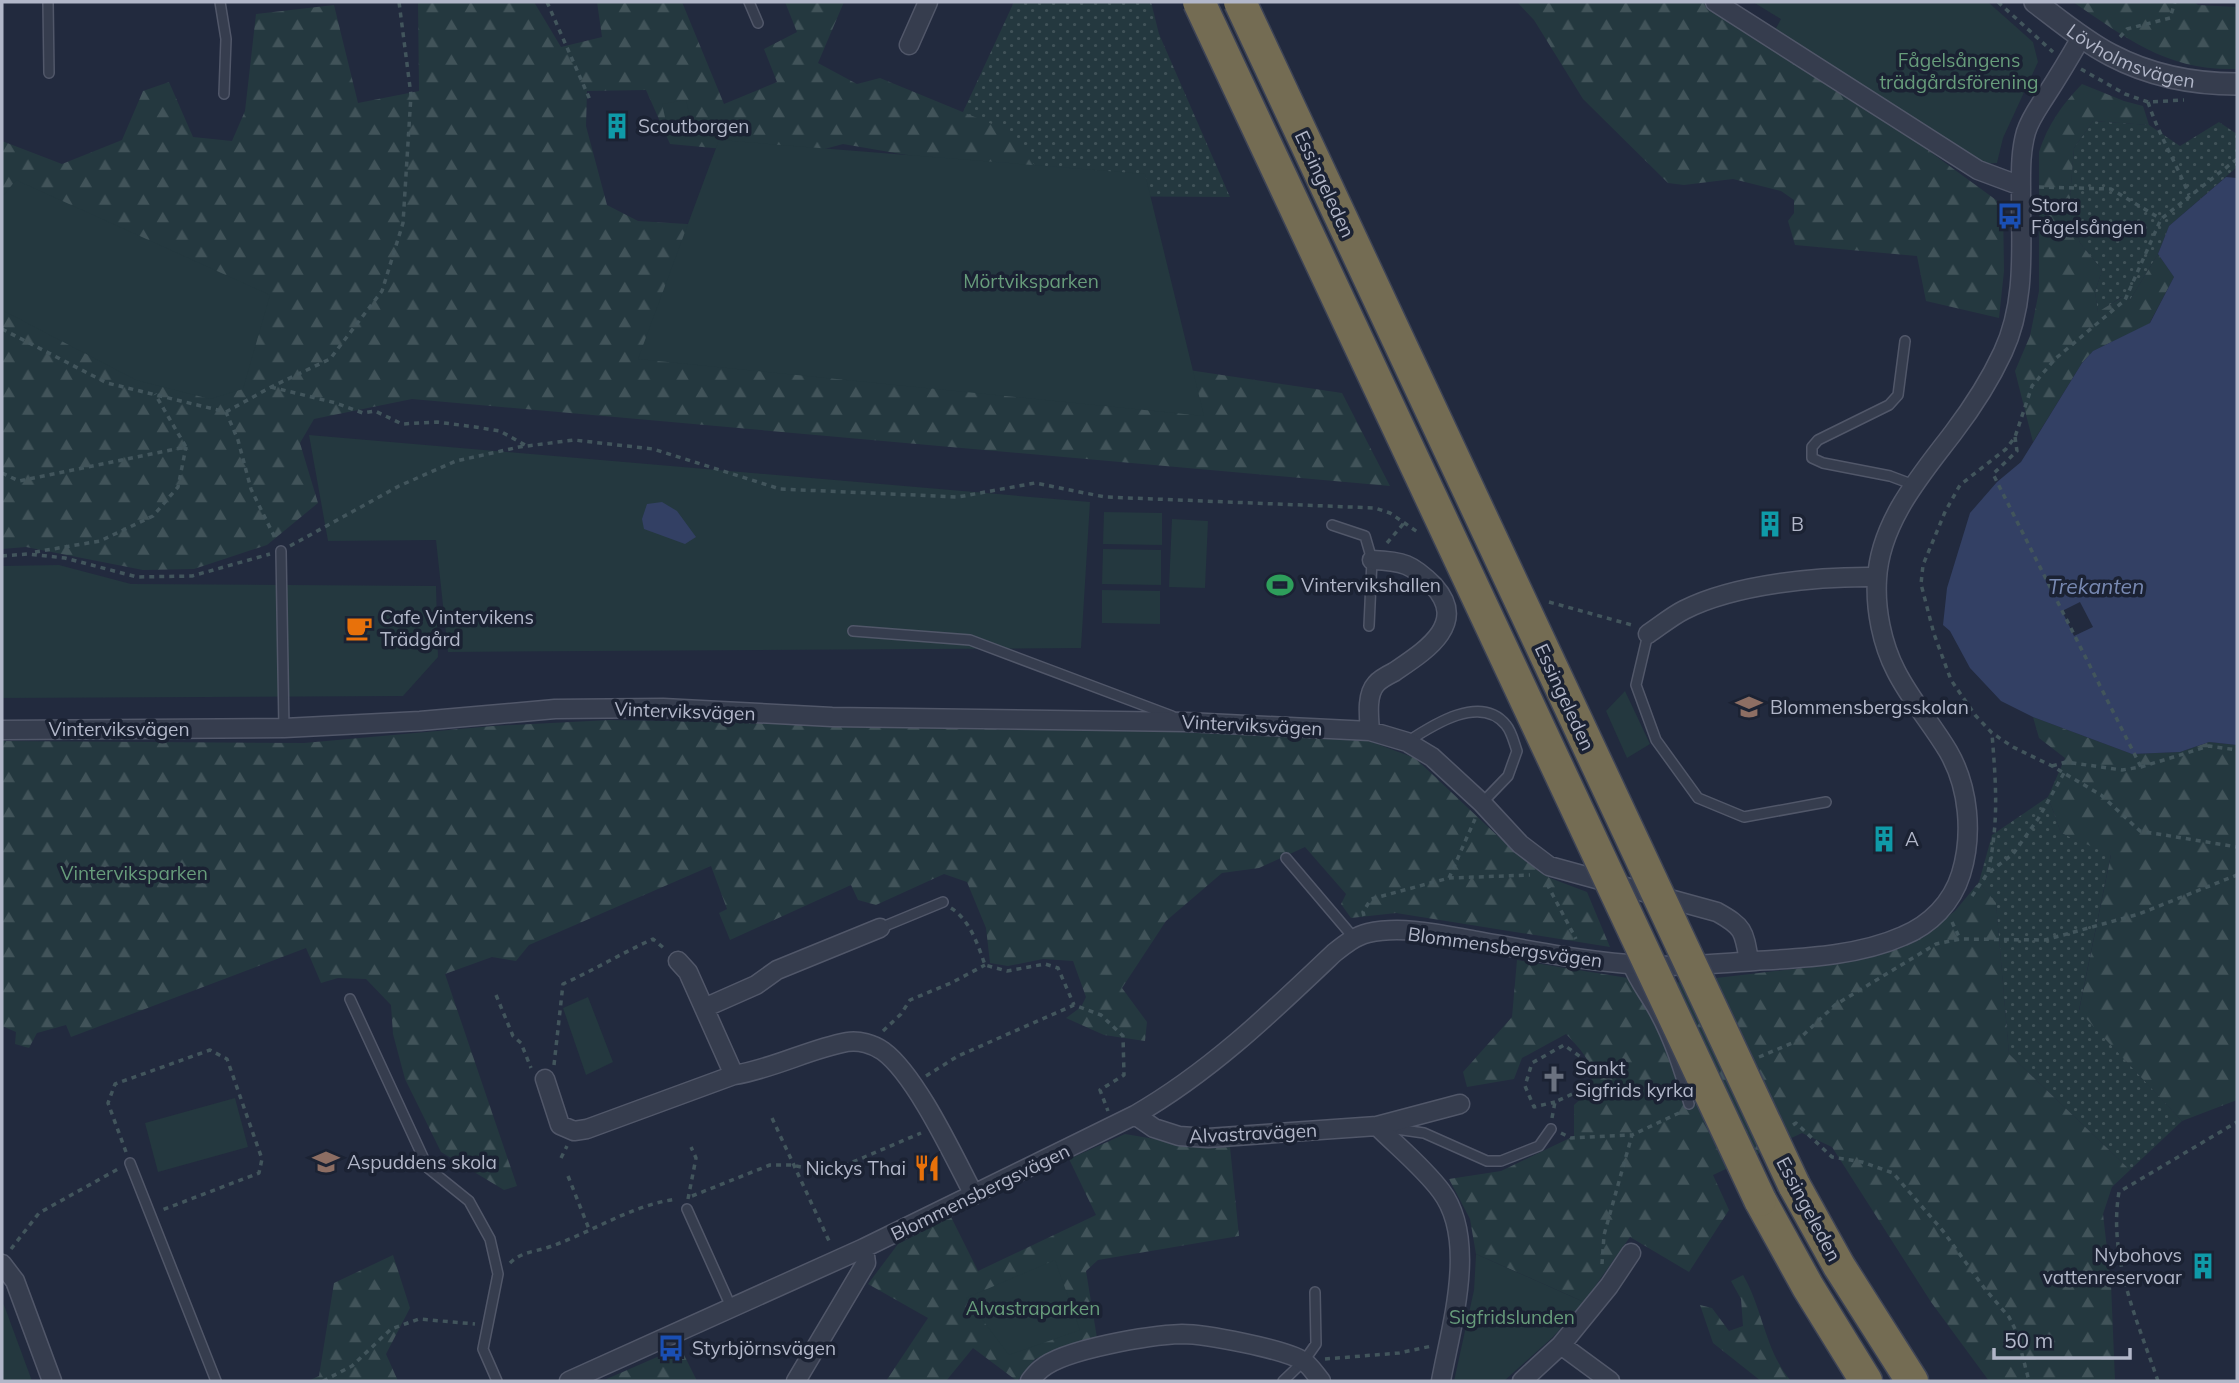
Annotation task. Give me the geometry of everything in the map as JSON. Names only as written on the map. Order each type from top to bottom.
[{"type":"highway","name":"Essingeleden","points":[[1199,2],[1760,1200],[1860,1375]]},
{"type":"highway","name":"Essingeleden","points":[[1240,2],[1794,1185],[1839,1266],[1912,1381]]},
{"type":"street","points":[[909,45],[928,2]]},
{"type":"street","points":[[1715,2],[1978,170],[2021,186]]},
{"type":"street","name":"Lövholmsvägen","points":[[2035,2],[2111,55],[2163,75],[2198,82],[2237,84]]},
{"type":"street","name":"Blommensbergsvägen","points":[[569,1381],[864,1248],[1135,1115],[1213,1064],[1334,953],[1354,938],[1369,933],[1396,931],[1429,933],[1577,958],[1669,967],[1829,954],[1874,946],[1905,936],[1929,922],[1944,906],[1959,879],[1968,837],[1966,810],[1961,780],[1950,755],[1896,672],[1884,639],[1878,606],[1877,577],[1881,555],[1894,520],[1913,485],[1970,409],[2004,350],[2015,319],[2020,293],[2021,157],[2027,130],[2035,111],[2082,36]]},
{"type":"street","points":[[1370,731],[1369,701],[1375,684],[1436,640],[1445,625],[1447,609],[1438,591],[1421,573],[1398,561],[1372,560]]},
{"type":"street","points":[[1648,634],[1684,610],[1723,596],[1782,583],[1837,576],[1877,577]]},
{"type":"street","name":"Vinterviksvägen","points":[[2,730],[284,728],[420,721],[555,709],[636,708],[832,717],[1187,722],[1370,731],[1407,742],[1432,757],[1482,803],[1520,844],[1549,866],[1717,912],[1739,924],[1749,961]]},
{"type":"street","points":[[704,1008],[756,985],[777,970],[880,928]]},
{"type":"street","points":[[678,961],[688,972],[734,1075]]},
{"type":"street","points":[[545,1079],[561,1125],[574,1131],[612,1121],[734,1075],[755,1072],[849,1042],[869,1044],[894,1060],[912,1085],[974,1195]]},
{"type":"street","name":"Alvastravägen","points":[[1135,1115],[1154,1128],[1180,1136],[1208,1138],[1377,1126],[1460,1104]]},
{"type":"street","points":[[1377,1126],[1442,1193],[1458,1228],[1460,1255],[1441,1381]]},
{"type":"street","points":[[796,1381],[866,1263],[864,1248]]},
{"type":"street","points":[[1522,1381],[1561,1345],[1609,1286],[1631,1253]]},
{"type":"street","points":[[6,1257],[52,1381]]},
{"type":"street","points":[[1030,1381],[1041,1368],[1073,1353],[1108,1344],[1183,1334],[1247,1343],[1304,1361],[1321,1381]]},
{"type":"street","points":[[1561,1345],[1610,1381]]},
{"type":"lane","points":[[48,2],[48,73]]},
{"type":"lane","points":[[220,2],[226,39],[224,94]]},
{"type":"lane","points":[[749,2],[758,23]]},
{"type":"lane","points":[[1905,341],[1898,395],[1889,405],[1818,440],[1812,447],[1812,457],[1823,463],[1890,476],[1913,485]]},
{"type":"lane","points":[[1332,525],[1365,536],[1372,560],[1369,626]]},
{"type":"lane","points":[[281,551],[284,728]]},
{"type":"lane","points":[[853,631],[970,640],[1187,722]]},
{"type":"lane","points":[[1648,634],[1636,685],[1656,740],[1698,798],[1744,817],[1826,802]]},
{"type":"lane","points":[[1407,742],[1423,731],[1471,710],[1492,712],[1508,727],[1517,751],[1508,776],[1482,803]]},
{"type":"lane","points":[[1286,858],[1354,938]]},
{"type":"lane","points":[[880,928],[943,902]]},
{"type":"lane","points":[[1627,964],[1676,1060],[1689,1104]]},
{"type":"lane","points":[[350,999],[428,1168],[469,1201],[490,1239],[498,1274],[483,1349],[498,1381]]},
{"type":"lane","points":[[1377,1126],[1424,1133],[1487,1161],[1501,1161],[1539,1146],[1551,1129]]},
{"type":"lane","points":[[130,1163],[216,1381]]},
{"type":"lane","points":[[687,1209],[732,1309]]},
{"type":"lane","points":[[1283,1381],[1304,1361],[1316,1344],[1315,1292]]},
{"type":"path","points":[[2,329],[107,383],[226,412],[330,359],[382,291],[403,223],[411,95],[400,2]]},
{"type":"path","points":[[547,2],[591,102]]},
{"type":"path","points":[[1998,2],[2046,48],[2067,61]]},
{"type":"path","points":[[2119,38],[2127,29],[2170,18],[2175,2]]},
{"type":"path","points":[[2148,102],[2158,132],[2189,195]]},
{"type":"path","points":[[2237,159],[2161,219],[2124,300],[2055,359],[2032,386],[2015,437],[2006,449],[1960,485],[1945,512],[1923,565],[1921,584],[1934,634],[1951,680],[1975,715],[1992,733],[2012,747],[2052,766],[2101,796],[2140,831],[2237,847]]},
{"type":"path","points":[[2021,186],[2067,190],[2111,189],[2161,219]]},
{"type":"path","points":[[271,387],[336,403],[363,413],[375,411],[402,424],[437,422],[500,431],[527,446]]},
{"type":"path","points":[[2,556],[100,541],[153,516],[178,487],[186,447],[155,394]]},
{"type":"path","points":[[226,412],[238,440],[251,489],[281,551]]},
{"type":"path","points":[[1993,474],[2017,451],[2015,437]]},
{"type":"path","points":[[27,554],[65,558],[137,577],[192,576],[281,551],[399,486],[456,461],[527,446],[574,440],[653,449],[780,489],[958,498],[1035,483],[1105,498],[1375,508],[1390,513],[1426,537]]},
{"type":"path","points":[[2,473],[19,481],[186,447]]},
{"type":"path","points":[[1987,463],[2141,767]]},
{"type":"path","points":[[1539,598],[1628,623],[1648,634]]},
{"type":"path","points":[[1968,900],[1987,874],[1995,838],[1996,782],[1992,733]]},
{"type":"path","points":[[2052,766],[2067,762],[2122,770],[2141,767],[2209,746],[2237,750]]},
{"type":"path","points":[[1987,874],[2012,854],[2038,819],[2064,773]]},
{"type":"path","points":[[1449,878],[1482,803]]},
{"type":"path","points":[[1363,912],[1371,899],[1449,878],[1536,874]]},
{"type":"path","points":[[1747,1062],[1797,1041],[1835,1005],[1936,944],[1960,939],[2045,940],[2139,914],[2237,875]]},
{"type":"path","points":[[1544,879],[1578,943]]},
{"type":"path","points":[[943,902],[958,912],[975,938],[985,965]]},
{"type":"path","points":[[496,995],[513,1037],[521,1043],[532,1069],[545,1079],[554,1067],[563,984],[653,939],[678,961]]},
{"type":"path","points":[[869,1044],[901,1014],[910,1000],[985,965],[1007,971],[1045,964],[1058,968],[1074,1005]]},
{"type":"path","points":[[912,1085],[958,1056],[1074,1005],[1101,1015],[1123,1035],[1124,1075],[1100,1090],[1114,1126]]},
{"type":"path","points":[[1564,1045],[1582,1058],[1581,1090],[1555,1102],[1534,1107],[1525,1086],[1532,1063],[1564,1045]]},
{"type":"path","points":[[6,1257],[39,1213],[130,1163],[108,1103],[115,1084],[210,1049],[227,1059],[262,1159],[259,1173],[150,1214]]},
{"type":"path","points":[[1555,1102],[1551,1129],[1571,1138],[1632,1135],[1676,1115],[1689,1104]]},
{"type":"path","points":[[772,1118],[838,1260]]},
{"type":"path","points":[[2158,1381],[2122,1278],[2116,1212],[2119,1192],[2237,1122]]},
{"type":"path","points":[[1793,1125],[1796,1123],[1832,1157],[1862,1162],[1893,1173],[1943,1231],[2009,1317],[2016,1331],[2029,1381]]},
{"type":"path","points":[[498,1274],[518,1255],[550,1247],[654,1202],[688,1198],[770,1166],[792,1165],[827,1173],[937,1127]]},
{"type":"path","points":[[1609,1286],[1602,1263],[1604,1235],[1632,1135]]},
{"type":"path","points":[[687,1209],[696,1157],[691,1147]]},
{"type":"path","points":[[568,1176],[589,1229]]},
{"type":"path","points":[[323,1381],[352,1366],[390,1329],[419,1319],[488,1326]]},
{"type":"path","points":[[1349,1356],[1399,1353],[1448,1343]]},
{"type":"green space","points":[[418,2],[534,2],[561,47],[602,37],[597,2],[682,2],[724,104],[777,82],[764,49],[797,32],[785,2],[844,2],[818,63],[857,84],[880,78],[1004,129],[1061,196],[930,159],[843,144],[799,156],[670,144],[646,90],[587,91],[586,126],[607,205],[638,221],[801,231],[1102,357],[1342,393],[1390,486],[412,399],[314,419],[300,443],[318,503],[267,545],[194,569],[143,570],[26,547],[2,549],[2,141],[62,164],[122,140],[143,91],[169,82],[193,137],[232,141],[245,111],[256,14],[334,5],[358,103],[419,91]]},
{"type":"green space","points":[[1014,2],[1151,2],[1159,34],[1230,197],[1061,196],[963,112]]},
{"type":"green space","points":[[1517,2],[1704,2],[1859,100],[2003,205],[2004,271],[1999,318],[1926,301],[1917,256],[1795,245],[1788,221],[1794,213],[1794,200],[1781,191],[1733,179],[1684,185],[1668,183],[1583,99],[1534,20]]},
{"type":"green space","name":"Fågelsångens trädgårdsförening","points":[[1753,2],[1988,2],[2033,42],[2038,62],[2003,138],[1997,163],[1979,164],[1774,32],[1781,19]]},
{"type":"green space","points":[[2073,2],[2194,2],[2198,5],[2237,7],[2237,69],[2190,65],[2149,50]]},
{"type":"green space","points":[[2082,84],[2143,106],[2149,125],[2093,121],[2074,148],[2069,210],[2080,243],[2102,270],[2095,292],[2098,312],[2122,297],[2130,300],[2158,254],[2174,277],[2149,324],[2093,351],[2082,363],[2033,442],[2015,371],[2030,336],[2039,291],[2039,152],[2056,115]]},
{"type":"green space","points":[[686,100],[692,125],[668,130],[662,104]]},
{"type":"green space","points":[[2093,121],[2149,125],[2180,146],[2219,122],[2237,134],[2237,167],[2169,226],[2158,254],[2130,300],[2121,297],[2098,313],[2095,292],[2102,270],[2080,243],[2069,210],[2074,148]]},
{"type":"green space","name":"Mörtviksparken","points":[[719,140],[1145,174],[1204,416],[638,359]]},
{"type":"green space","points":[[16,180],[270,295],[243,389],[210,399],[136,380],[2,310],[2,197]]},
{"type":"green space","points":[[309,435],[1090,502],[1081,648],[448,652],[436,540],[328,541]]},
{"type":"green space","points":[[1104,512],[1162,513],[1162,545],[1103,544]]},
{"type":"green space","points":[[1172,519],[1208,521],[1205,588],[1169,587]]},
{"type":"green space","points":[[1103,549],[1161,550],[1161,585],[1102,584]]},
{"type":"green space","points":[[59,565],[131,584],[436,586],[438,657],[403,696],[2,698],[2,566]]},
{"type":"green space","points":[[1102,590],[1160,591],[1160,624],[1102,623]]},
{"type":"green space","points":[[1625,691],[1650,744],[1627,758],[1606,711]]},
{"type":"green space","points":[[2033,717],[2132,754],[2180,752],[2209,742],[2237,745],[2237,1100],[2182,1121],[2079,1011],[2111,855],[2061,833],[2048,797],[2065,758],[2039,738]]},
{"type":"green space","name":"Vinterviksparken","points":[[609,720],[1101,729],[1366,740],[1415,758],[1519,856],[1550,878],[1587,892],[1610,947],[1396,913],[1351,918],[1341,904],[1346,894],[1305,847],[1259,868],[1222,873],[1166,921],[1122,988],[1147,1022],[1145,1041],[1104,1035],[1066,1018],[1081,1007],[1086,997],[1073,961],[1043,959],[1008,966],[990,963],[986,928],[967,882],[944,874],[876,905],[858,900],[851,885],[730,940],[719,913],[727,909],[711,866],[529,945],[516,961],[492,957],[445,974],[517,1186],[504,1190],[441,1152],[405,1079],[393,1034],[391,1005],[366,979],[338,978],[321,983],[306,948],[71,1037],[66,1025],[37,1033],[29,1048],[15,1044],[16,1032],[2,1026],[2,741],[304,743],[493,726]]},
{"type":"green space","points":[[2048,797],[2061,833],[2111,854],[2079,1010],[2182,1121],[2130,1170],[2009,1054],[1996,904],[1979,882],[1992,835]]},
{"type":"green space","points":[[1979,882],[1996,903],[2009,1054],[2130,1170],[2112,1187],[2103,1214],[2111,1284],[2115,1381],[1989,1381],[1931,1302],[1832,1147],[1802,1133],[1713,1175],[1729,1210],[1689,1272],[1630,1237],[1584,1302],[1476,1254],[1470,1219],[1449,1179],[1501,1171],[1574,1136],[1574,1105],[1590,1086],[1592,1077],[1588,1060],[1566,1034],[1522,1058],[1514,1079],[1467,1087],[1463,1072],[1512,1017],[1517,960],[1665,984],[1811,967],[1903,944],[1928,931],[1955,911]]},
{"type":"green space","points":[[588,997],[613,1062],[586,1075],[563,1008]]},
{"type":"green space","points":[[235,1098],[248,1147],[158,1172],[145,1123]]},
{"type":"green space","points":[[1125,1134],[1208,1148],[1230,1147],[1239,1236],[1098,1260],[1086,1271],[1097,1338],[1035,1359],[1017,1381],[973,1348],[946,1381],[886,1381],[928,1318],[868,1284],[898,1244],[951,1217],[978,1271],[1096,1215],[1069,1159]]},
{"type":"green space","name":"Sigfridslunden","points":[[1476,1254],[1584,1302],[1553,1337],[1504,1381],[1454,1381],[1474,1290]]},
{"type":"green space","points":[[393,1255],[410,1308],[386,1354],[398,1381],[308,1381],[319,1376],[334,1283]]},
{"type":"green space","name":"Alvastraparken","points":[[1055,1260],[1080,1330],[1009,1355],[966,1298]]},
{"type":"green space","points":[[1743,1275],[1775,1357],[1791,1381],[1761,1381],[1713,1343],[1700,1305],[1712,1308],[1729,1331],[1743,1326],[1741,1299],[1731,1281]]},
{"type":"green space","points":[[2,1303],[4,1305],[32,1381],[2,1381]]},
{"type":"green space","points":[[680,1347],[697,1381],[602,1381]]},
{"type":"water","name":"Trekanten","points":[[2226,177],[2237,178],[2237,745],[2209,742],[2180,752],[2132,754],[2033,717],[2001,701],[1970,668],[1950,631],[1943,625],[1947,588],[1970,513],[1997,482],[2021,462],[2082,363],[2093,351],[2150,323],[2174,277],[2158,254],[2169,226]]},
{"type":"water","points":[[662,502],[677,511],[696,537],[685,544],[644,529],[642,519],[647,504]]},
{"type":"pier","points":[[2080,602],[2093,627],[2074,636],[2062,611]]},
{"type":"place","name":"Scoutborgen","points":[[617,126]]},
{"type":"place","name":"Stora Fågelsången","points":[[2010,216]]},
{"type":"place","name":"B","points":[[1770,524]]},
{"type":"place","name":"Vintervikshallen","points":[[1280,585]]},
{"type":"place","name":"Cafe Vintervikens Trädgård","points":[[359,628]]},
{"type":"place","name":"Blommensbergsskolan","points":[[1749,707]]},
{"type":"place","name":"A","points":[[1884,839]]},
{"type":"place","name":"Sankt Sigfrids kyrka","points":[[1554,1079]]},
{"type":"place","name":"Aspuddens skola","points":[[326,1162]]},
{"type":"place","name":"Nickys Thai","points":[[927,1168]]},
{"type":"place","name":"Nybohovs vattenreservoar","points":[[2203,1266]]},
{"type":"place","name":"Styrbjörnsvägen","points":[[671,1348]]}]
